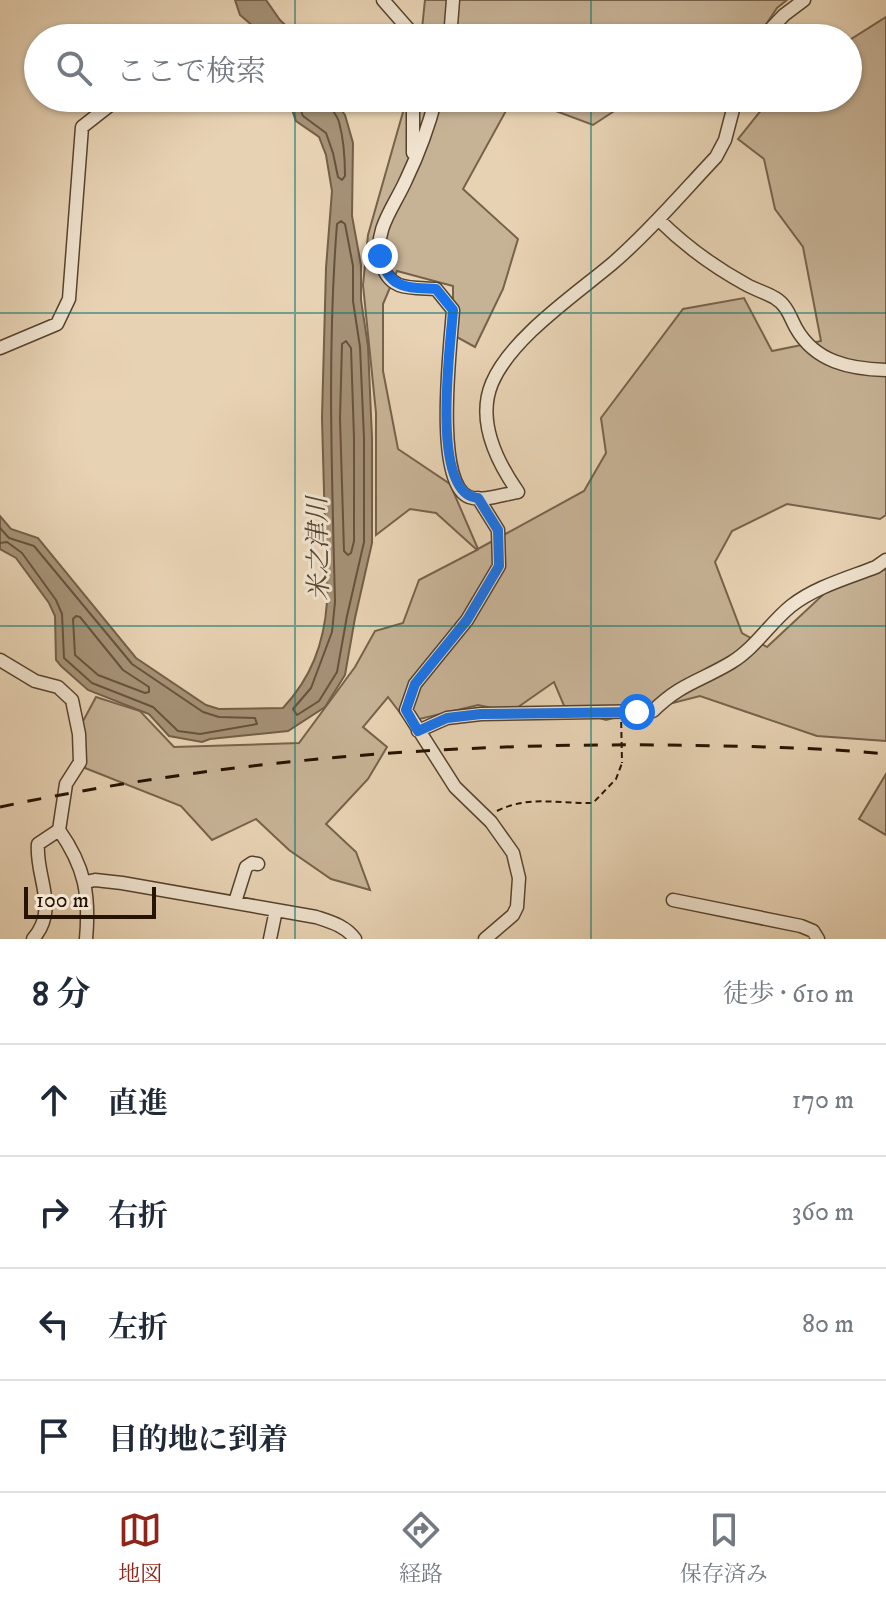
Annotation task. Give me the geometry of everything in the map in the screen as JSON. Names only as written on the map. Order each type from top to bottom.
[{"type":"street","points":[[383,0],[404,24]]},
{"type":"street","points":[[451,24],[453,0]]},
{"type":"street","points":[[775,24],[804,0]]},
{"type":"street","points":[[0,348],[57,324],[69,299],[82,127],[101,112]]},
{"type":"street","points":[[413,112],[413,161]]},
{"type":"street","points":[[431,112],[413,161],[380,232],[380,256],[384,273],[392,281],[403,287],[436,289],[453,310],[445,415],[449,451],[453,472],[463,492],[469,497],[478,498],[518,492],[499,465],[488,431],[487,401],[501,369],[543,321],[614,262],[716,157],[725,140],[732,112]]},
{"type":"street","points":[[658,219],[685,246],[747,285],[776,298],[786,307],[796,329],[814,352],[826,359],[862,369],[886,370]]},
{"type":"street","points":[[478,498],[498,530],[499,566],[467,620],[415,684],[406,710],[455,787],[486,817],[513,853],[519,878],[519,896],[513,915],[485,939]]},
{"type":"street","points":[[418,731],[447,718],[481,714],[653,711],[688,683],[737,659],[791,606],[809,594],[886,560]]},
{"type":"street","points":[[0,660],[35,681],[58,687],[72,700],[79,734],[80,762],[66,784],[59,830],[73,849],[86,882],[89,909],[86,939]]},
{"type":"street","points":[[33,939],[43,925],[45,912],[46,889],[38,844],[59,830]]},
{"type":"street","points":[[235,902],[246,867],[252,863],[258,864]]},
{"type":"street","points":[[86,882],[122,883],[276,910],[333,923],[350,932],[355,939]]},
{"type":"street","points":[[673,900],[801,926],[813,931],[818,939]]},
{"type":"street","points":[[270,939],[276,910]]},
{"type":"street","points":[[331,939],[333,923]]},
{"type":"path","points":[[486,817],[510,804],[532,800],[593,803],[616,779],[622,763],[621,712]]},
{"type":"shaded area","points":[[425,0],[787,0],[766,24],[422,24]]},
{"type":"shaded area","points":[[886,17],[886,515],[880,519],[787,504],[732,531],[715,562],[742,633],[767,647],[828,590],[886,569],[886,741],[817,736],[700,696],[606,720],[565,708],[554,682],[511,712],[478,705],[407,722],[388,697],[363,727],[387,747],[368,779],[326,824],[356,852],[370,890],[331,879],[289,850],[256,819],[212,840],[181,806],[85,768],[82,723],[96,697],[140,711],[174,747],[299,743],[355,667],[375,631],[403,623],[419,580],[477,550],[436,513],[410,509],[376,535],[376,413],[363,285],[368,235],[403,112],[505,112],[463,189],[518,239],[503,289],[475,347],[453,335],[453,286],[397,271],[383,304],[383,371],[398,449],[450,484],[478,549],[584,491],[606,453],[601,418],[683,309],[744,298],[772,351],[821,341],[803,247],[775,209],[764,159],[738,139],[760,112],[862,112],[862,32]]},
{"type":"shaded area","points":[[558,112],[613,112],[593,125]]},
{"type":"shaded area","points":[[886,774],[886,835],[859,819]]},
{"type":"water","points":[[235,0],[266,0],[284,24],[251,24],[240,15]]},
{"type":"water","points":[[293,112],[343,112],[353,143],[352,216],[361,265],[361,300],[368,346],[372,543],[345,675],[325,707],[288,731],[202,742],[169,736],[149,714],[88,690],[61,666],[56,660],[55,616],[16,558],[0,549],[0,516],[11,529],[38,538],[136,658],[206,705],[219,709],[283,708],[293,697],[314,660],[323,632],[327,602],[322,418],[326,268],[332,191],[326,155],[319,137],[296,121]]},
{"type":"railway","points":[[0,807],[82,791],[247,767],[496,747],[662,745],[802,748],[886,754]]},
{"type":"route","points":[[380,256],[384,273],[392,281],[403,287],[436,289],[453,310],[445,415],[453,472],[463,492],[469,497],[478,498],[498,530],[499,566],[467,620],[415,684],[406,710],[418,731],[447,718],[481,714],[637,712]]},
{"type":"water label","name":"米之津川","points":[[319,549]]}]
